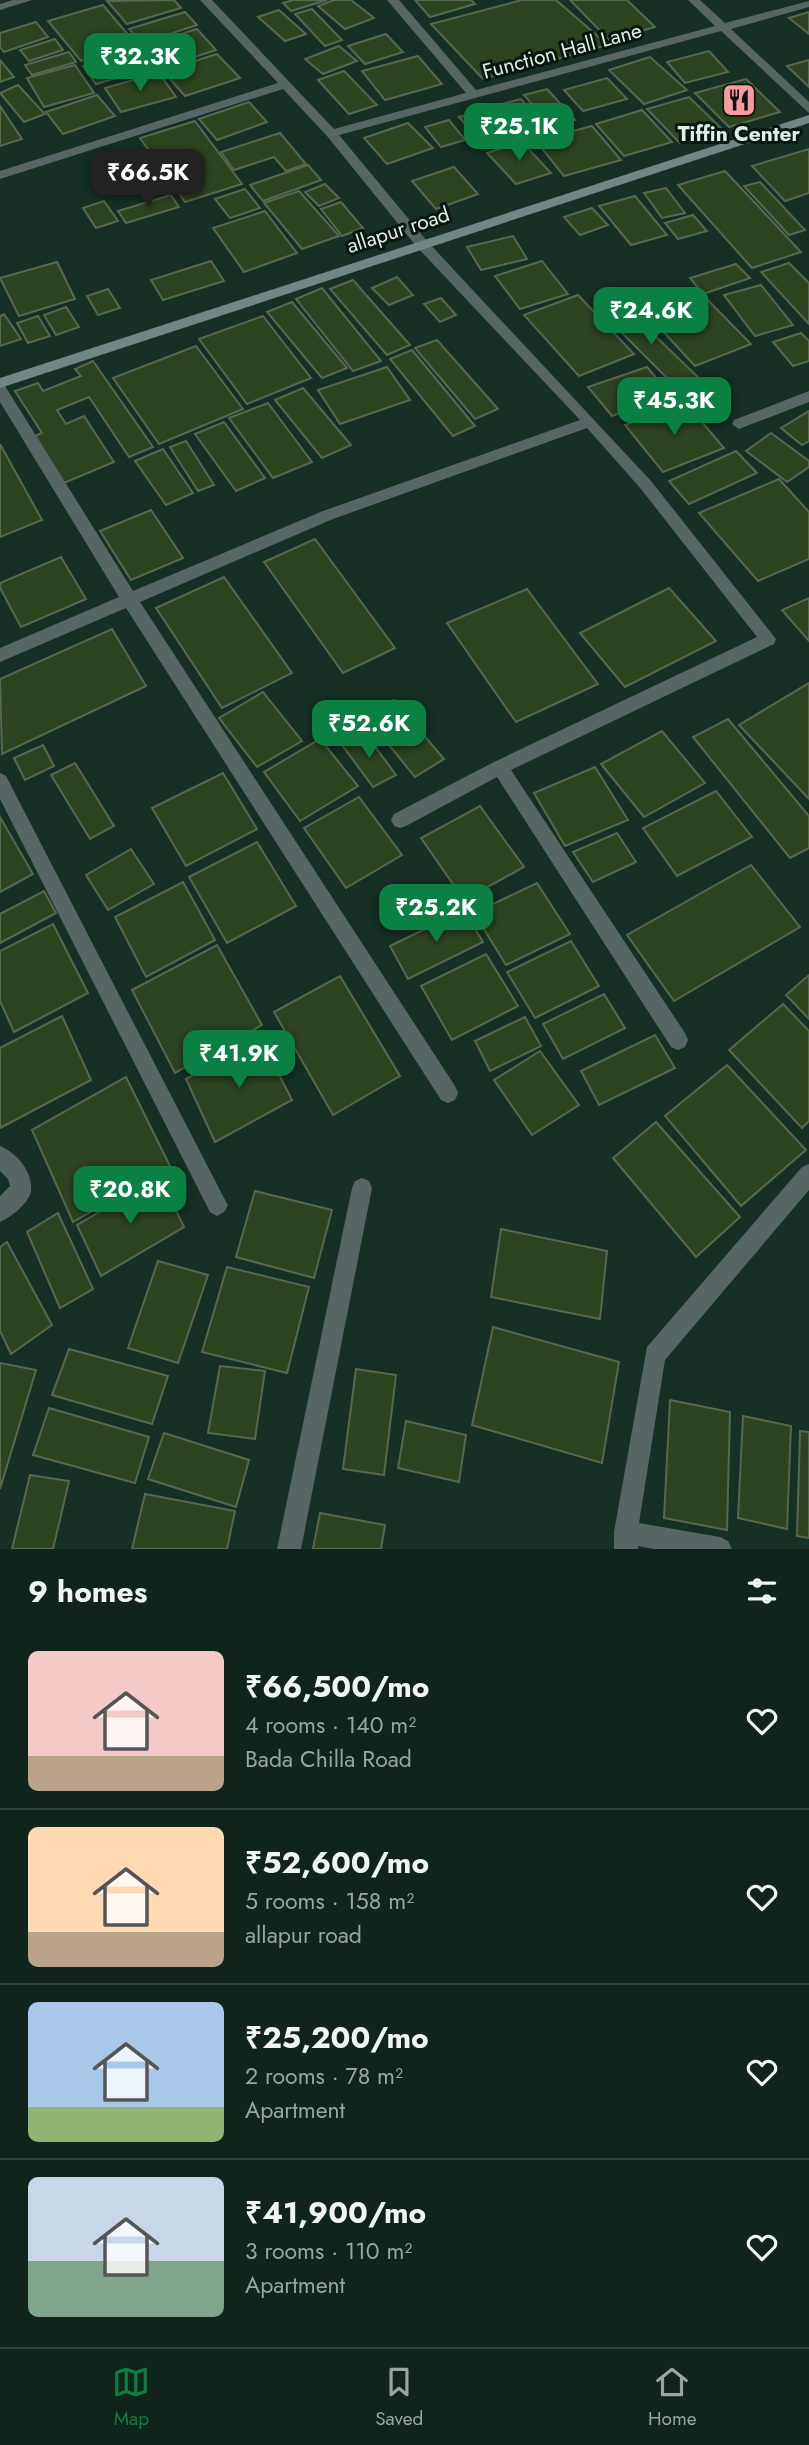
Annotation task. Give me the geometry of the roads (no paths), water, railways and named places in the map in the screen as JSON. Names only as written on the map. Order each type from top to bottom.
[{"type":"main road","name":"allapur road","points":[[0,383],[809,119]]},
{"type":"street","points":[[0,7],[26,0]]},
{"type":"street","points":[[206,0],[331,133],[422,244],[646,485],[768,639],[500,767],[400,820]]},
{"type":"street","points":[[393,0],[473,94]]},
{"type":"street","points":[[694,0],[809,109]]},
{"type":"street","name":"Function Hall Lane","points":[[331,133],[809,4]]},
{"type":"street","points":[[0,174],[285,85]]},
{"type":"street","points":[[0,390],[129,599],[448,1093]]},
{"type":"street","points":[[740,424],[809,396]]},
{"type":"street","points":[[0,655],[328,515],[590,422]]},
{"type":"street","points":[[500,767],[678,1040]]},
{"type":"street","points":[[0,781],[217,1205]]},
{"type":"street","points":[[0,1156],[17,1173],[21,1190],[0,1211]]},
{"type":"street","points":[[720,1549],[626,1540],[654,1355],[807,1184]]},
{"type":"street","points":[[289,1549],[362,1188]]},
{"type":"place","name":"Tiffin Center","points":[[739,100]]}]
